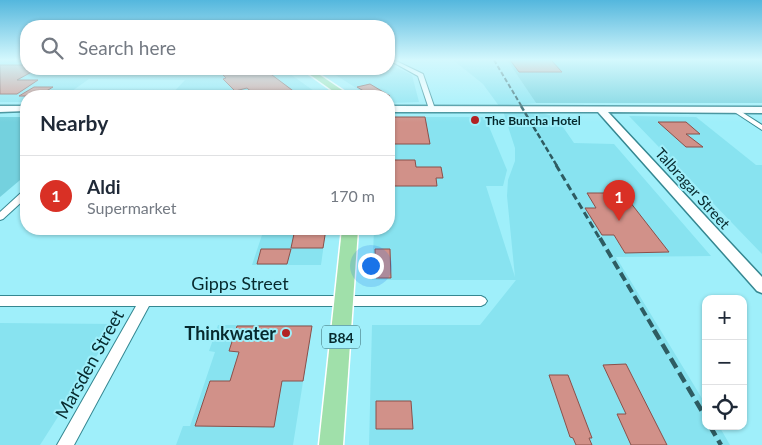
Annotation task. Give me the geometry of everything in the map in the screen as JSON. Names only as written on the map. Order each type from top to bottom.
[{"type":"main road","points":[[323,81],[337,90]]},
{"type":"main road","name":"B84","points":[[331,445],[350,235]]},
{"type":"street","points":[[423,81],[432,109]]},
{"type":"street","points":[[0,109],[20,109]]},
{"type":"street","points":[[395,109],[762,110]]},
{"type":"street","name":"Talbragar Street","points":[[601,110],[762,287]]},
{"type":"street","points":[[735,110],[762,128]]},
{"type":"street","points":[[0,217],[20,199]]},
{"type":"street","name":"Gipps Street","points":[[0,301],[480,301]]},
{"type":"street","name":"Marsden Street","points":[[65,445],[145,301]]},
{"type":"shaded area","points":[[0,81],[87,81],[73,90],[20,90],[20,102],[0,102]]},
{"type":"shaded area","points":[[184,81],[300,81],[313,90],[176,90]]},
{"type":"shaded area","points":[[345,81],[413,81],[419,102],[395,103],[395,90],[359,90]]},
{"type":"shaded area","points":[[479,81],[521,81],[536,103],[499,106]]},
{"type":"shaded area","points":[[521,81],[762,81],[762,103],[536,103]]},
{"type":"shaded area","points":[[503,111],[535,111],[556,117],[574,143],[614,144],[711,256],[616,257],[702,398],[702,430],[721,430],[730,445],[369,445],[372,325],[480,325],[516,280],[372,280],[374,235],[395,235],[395,117],[485,117],[507,170],[503,186],[486,186],[515,277],[507,196],[508,180],[515,161],[515,148]]},
{"type":"shaded area","points":[[629,116],[696,117],[756,165],[762,165],[762,254]]},
{"type":"shaded area","points":[[0,117],[20,117],[20,180],[0,197]]},
{"type":"shaded area","points":[[262,235],[325,235],[321,265],[252,265]]},
{"type":"shaded area","points":[[0,323],[117,324],[40,445],[0,445]]},
{"type":"shaded area","points":[[218,325],[312,325],[293,445],[176,445],[183,426],[190,426],[215,352],[209,351]]},
{"type":"building","points":[[0,81],[37,81],[20,90],[17,94],[0,94]]},
{"type":"building","points":[[225,81],[280,81],[292,90],[249,90],[247,88],[234,90]]},
{"type":"building","points":[[370,84],[380,90],[362,90],[357,87]]},
{"type":"building","points":[[34,87],[53,87],[48,90],[29,90]]},
{"type":"building","points":[[395,117],[425,117],[430,144],[395,144]]},
{"type":"building","points":[[658,122],[686,122],[700,134],[686,134],[703,147],[686,147]]},
{"type":"building","points":[[395,160],[415,160],[416,167],[441,167],[443,178],[436,178],[437,186],[395,186]]},
{"type":"building","points":[[587,193],[623,193],[669,252],[625,253],[614,235],[602,235],[585,208],[596,208]]},
{"type":"building","points":[[294,235],[325,235],[323,248],[291,248]]},
{"type":"building","points":[[261,249],[291,249],[287,264],[257,264]]},
{"type":"building","points":[[375,249],[390,249],[391,278],[376,278]]},
{"type":"building","points":[[237,326],[312,326],[303,381],[282,381],[274,427],[195,426],[210,381],[230,381],[239,352],[229,351]]},
{"type":"building","points":[[626,364],[667,445],[631,445],[617,414],[626,414],[603,365]]},
{"type":"building","points":[[549,375],[568,375],[592,438],[589,438],[592,445],[576,445],[573,438],[570,437]]},
{"type":"building","points":[[376,401],[411,401],[413,429],[376,429]]},
{"type":"railway","points":[[506,81],[522,107]]},
{"type":"railway","points":[[521,106],[557,166]]},
{"type":"railway","points":[[556,165],[600,239]]},
{"type":"railway","points":[[600,238],[655,331]]},
{"type":"railway","points":[[654,330],[702,411]]},
{"type":"railway","points":[[712,430],[721,445]]},
{"type":"place","name":"The Buncha Hotel","points":[[475,120]]},
{"type":"place","name":"Aldi","points":[[619,221]]},
{"type":"place","name":"Thinkwater","points":[[286,333]]}]
